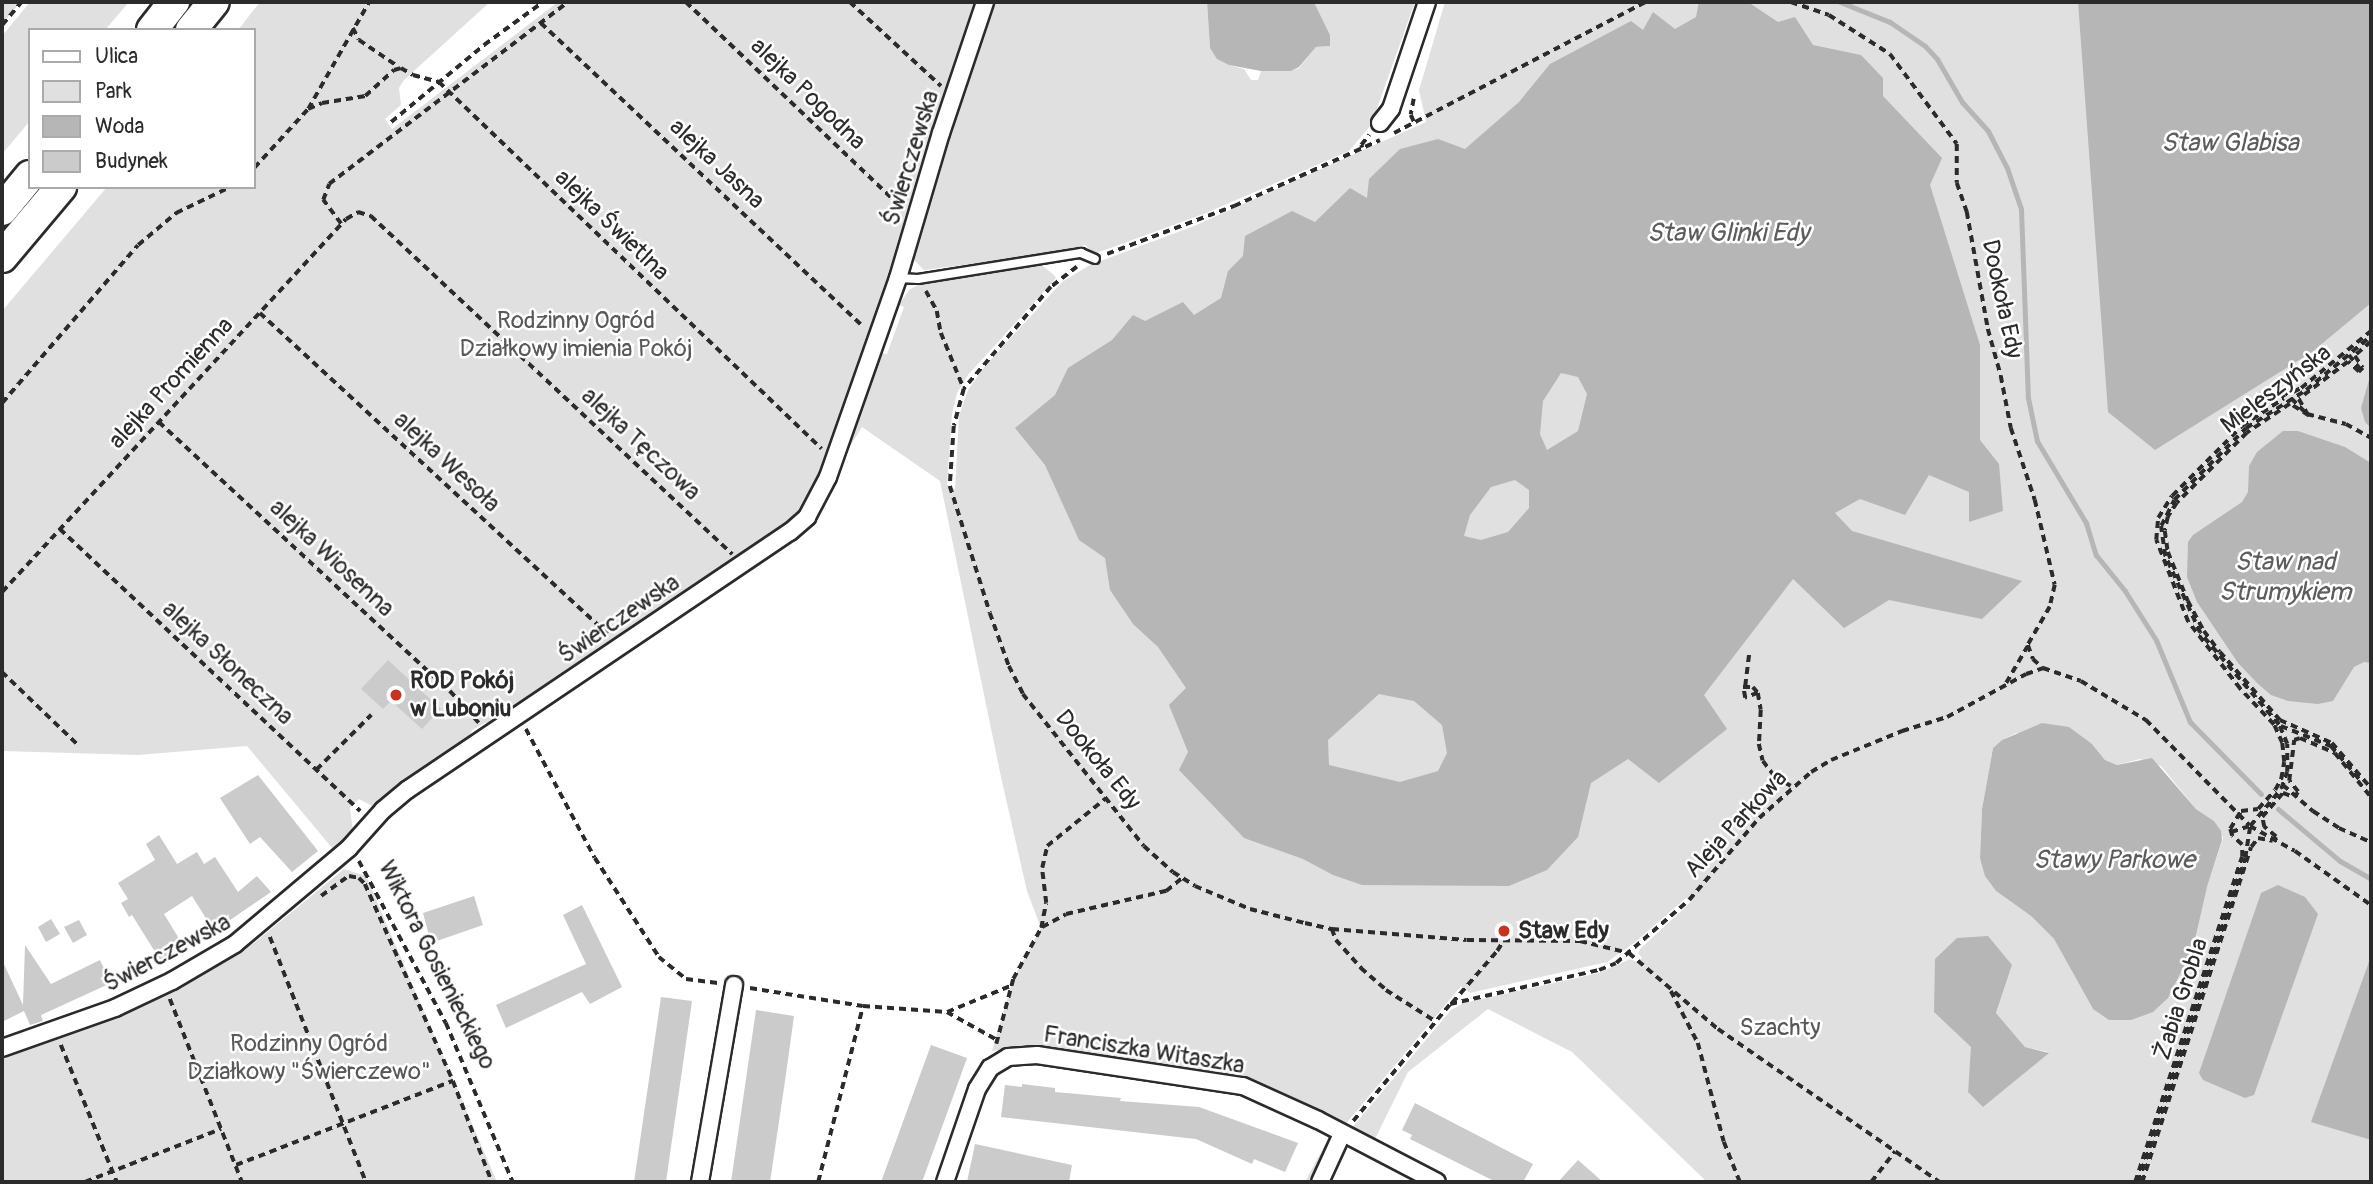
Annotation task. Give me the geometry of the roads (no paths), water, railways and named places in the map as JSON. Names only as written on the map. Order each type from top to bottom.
[{"type":"highway","points":[[154,28],[174,2]]},
{"type":"highway","points":[[193,28],[214,2]]},
{"type":"highway","points":[[2,210],[28,178]]},
{"type":"highway","points":[[2,257],[59,189]]},
{"type":"street","name":"Świerczewska","points":[[2,1048],[100,1014],[189,972],[256,929],[349,848],[370,823],[407,790],[790,532],[807,517],[828,477],[898,278],[941,133],[985,2]]},
{"type":"street","points":[[1380,123],[1391,108],[1427,2]]},
{"type":"street","points":[[700,1182],[734,985]]},
{"type":"street","name":"Franciszka Witaszka","points":[[945,1182],[977,1089],[990,1068],[1008,1057],[1037,1055],[1221,1081],[1254,1091],[1437,1182]]},
{"type":"street","points":[[1320,1182],[1342,1134]]},
{"type":"lane","points":[[898,278],[918,279],[1082,253],[1095,258]]},
{"type":"water","points":[[1207,2],[1314,2],[1330,35],[1330,46],[1316,47],[1299,67],[1291,71],[1261,71],[1229,65],[1217,59],[1210,48]]},
{"type":"water","name":"Staw Glinki Edy","points":[[1699,2],[1748,2],[1778,22],[1795,17],[1813,45],[1861,55],[1883,78],[1883,96],[1942,158],[1930,185],[1980,345],[1980,440],[1999,464],[2003,511],[1969,522],[1969,492],[1929,475],[1905,515],[1860,499],[1835,513],[1852,531],[2022,581],[1982,619],[1889,600],[1844,628],[1793,579],[1704,695],[1727,729],[1659,783],[1628,759],[1591,783],[1578,837],[1547,870],[1509,886],[1362,885],[1333,875],[1303,859],[1244,838],[1179,770],[1188,752],[1169,705],[1186,688],[1158,647],[1133,624],[1110,590],[1105,558],[1079,540],[1045,465],[1015,428],[1055,395],[1068,368],[1112,340],[1133,315],[1145,321],[1183,302],[1194,315],[1221,298],[1228,271],[1243,256],[1245,236],[1292,211],[1315,222],[1350,188],[1367,198],[1369,179],[1400,149],[1438,139],[1465,149],[1519,102],[1550,64],[1631,21],[1643,30],[1653,12],[1675,29],[1696,17]],"holes":[[[1561,373],[1578,377],[1587,394],[1578,431],[1547,450],[1540,434],[1543,401]],[[1515,480],[1529,490],[1529,508],[1508,532],[1481,540],[1464,536],[1470,515],[1491,487]],[[1379,694],[1414,701],[1442,725],[1447,753],[1438,771],[1400,782],[1329,765],[1328,740]]]},
{"type":"water","name":"Staw Glabisa","points":[[2078,2],[2371,2],[2371,303],[2312,352],[2155,450],[2108,412]]},
{"type":"water","points":[[2371,373],[2371,428],[2365,422],[2361,408]]},
{"type":"water","name":"Staw nad Strumykiem","points":[[2283,431],[2298,431],[2345,447],[2371,463],[2371,663],[2364,662],[2354,667],[2333,701],[2318,704],[2288,701],[2271,695],[2258,684],[2238,663],[2197,602],[2187,577],[2188,542],[2193,535],[2242,502],[2248,492],[2249,466],[2257,452]]},
{"type":"water","name":"Stawy Parkowe","points":[[2042,723],[2069,727],[2092,744],[2105,760],[2117,765],[2152,758],[2196,809],[2214,821],[2221,831],[2222,840],[2207,887],[2193,948],[2168,998],[2153,1012],[2131,1020],[2109,1020],[2093,1009],[2054,939],[2031,916],[1996,891],[1985,876],[1980,858],[1982,809],[1993,748],[2002,740]]},
{"type":"water","name":"Stawy Parkowe","points":[[2278,885],[2305,897],[2318,914],[2254,1095],[2245,1098],[2203,1080],[2199,1073],[2261,893]]},
{"type":"water","points":[[1988,936],[2012,965],[1996,1013],[2025,1047],[2049,1053],[1983,1107],[1968,1092],[1971,1047],[1934,1012],[1935,959],[1957,938]]},
{"type":"water","points":[[2371,956],[2371,1140],[2311,1122]]},
{"type":"waterway","points":[[1840,2],[1890,22],[1925,46],[1937,59],[1962,102],[1988,131],[2007,168],[2021,209],[2028,398],[2037,441],[2086,523],[2096,555],[2125,591],[2156,640],[2190,722],[2261,794]]},
{"type":"waterway","points":[[2278,809],[2340,861],[2371,879]]},
{"type":"place","name":"ROD Pokój w Luboniu","points":[[396,695]]},
{"type":"place","name":"Staw Edy","points":[[1504,931]]},
{"type":"park label","name":"Rodzinny Ogród Działkowy imienia Pokój","points":[[576,335]]},
{"type":"park label","name":"Szachty","points":[[1780,1028]]},
{"type":"park label","name":"Rodzinny Ogród Działkowy \"Świerczewo\"","points":[[309,1058]]}]
